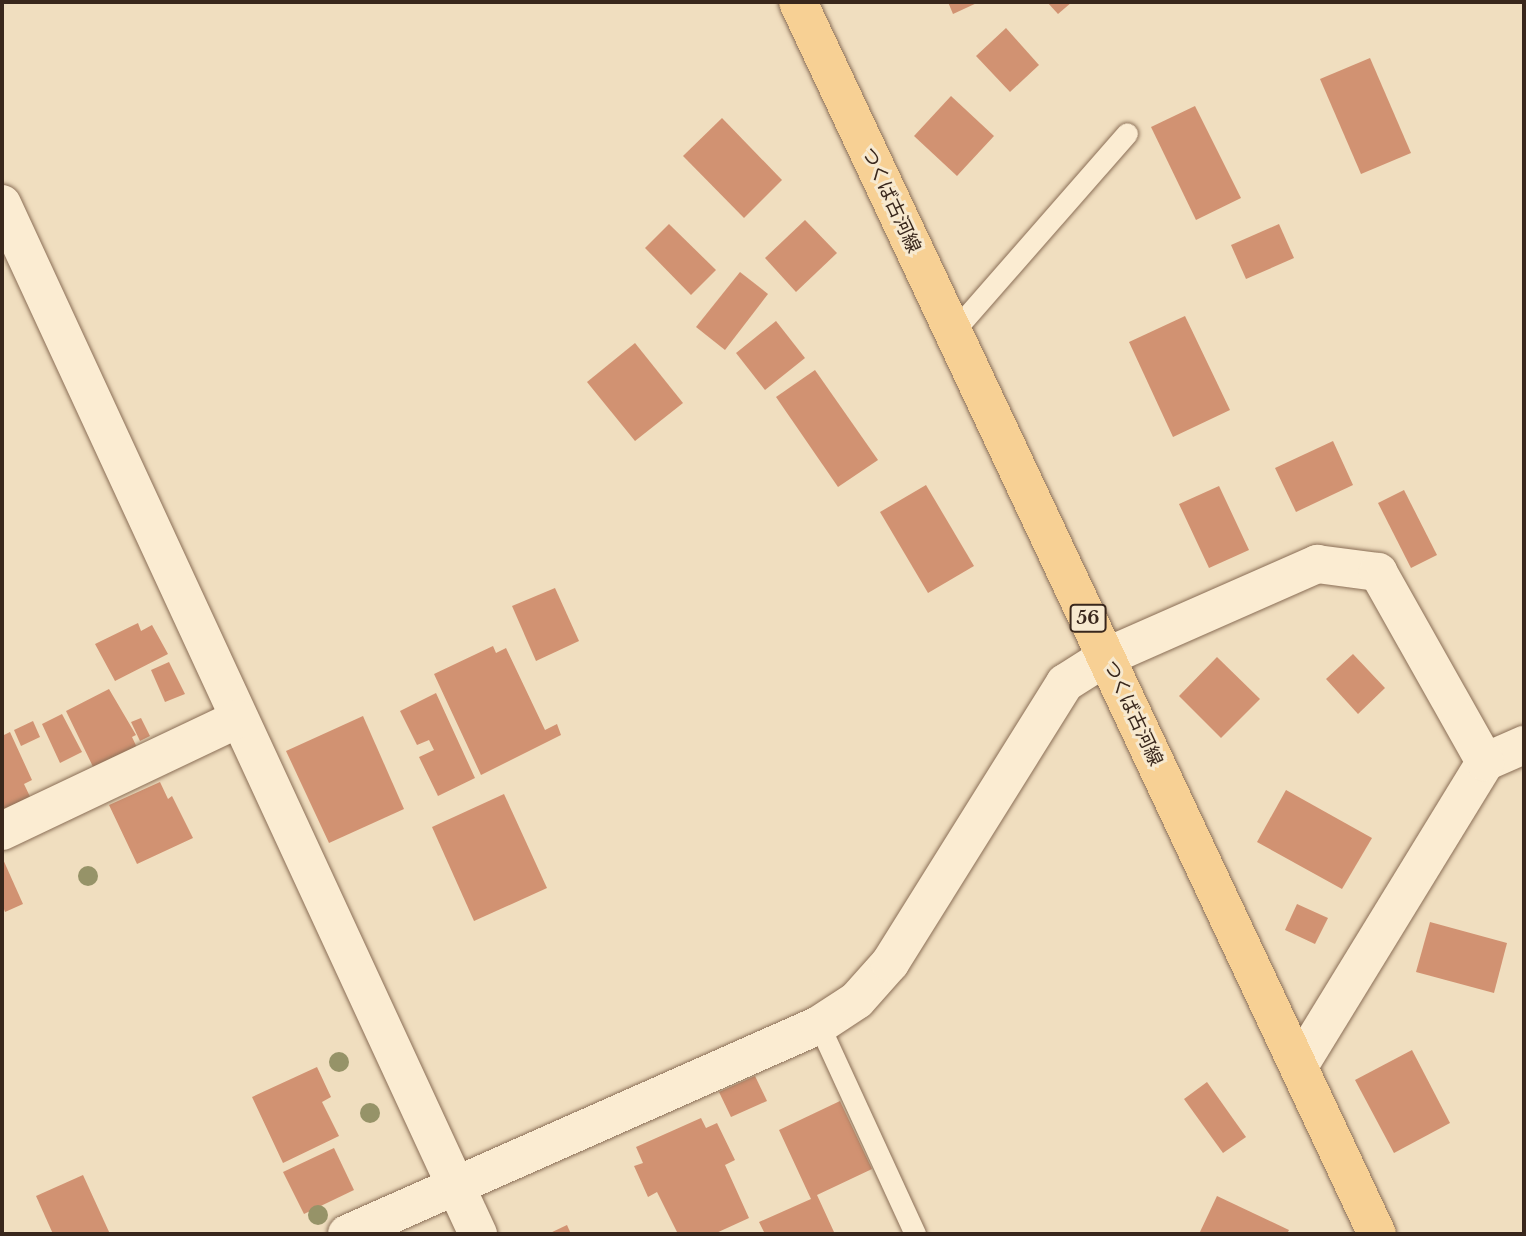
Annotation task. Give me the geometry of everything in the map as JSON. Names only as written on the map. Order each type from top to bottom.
[{"type":"main road","name":"つくば古河線","points":[[797,2],[1377,1234]]},
{"type":"street","points":[[2,204],[478,1234]]},
{"type":"street","points":[[347,1234],[819,1025],[857,1000],[890,963],[1065,683],[1106,657],[1317,564],[1377,572],[1485,762]]},
{"type":"street","points":[[2,831],[238,719]]},
{"type":"street","points":[[1299,1066],[1485,762],[1524,745]]},
{"type":"lane","points":[[953,332],[1127,133]]},
{"type":"lane","points":[[819,1025],[915,1234]]},
{"type":"building","points":[[948,2],[979,2],[953,14]]},
{"type":"building","points":[[1047,2],[1072,2],[1058,14]]},
{"type":"building","points":[[1006,28],[1039,65],[1010,92],[976,56]]},
{"type":"building","points":[[1370,58],[1411,153],[1361,174],[1320,79]]},
{"type":"building","points":[[951,96],[994,136],[957,176],[914,136]]},
{"type":"building","points":[[1195,106],[1241,198],[1196,220],[1151,127]]},
{"type":"building","points":[[722,118],[782,180],[744,218],[683,156]]},
{"type":"building","points":[[805,220],[837,253],[796,292],[765,258]]},
{"type":"building","points":[[669,224],[716,270],[691,295],[645,248]]},
{"type":"building","points":[[1279,224],[1294,258],[1246,279],[1231,245]]},
{"type":"building","points":[[740,272],[768,294],[725,350],[696,327]]},
{"type":"building","points":[[1185,316],[1230,410],[1173,437],[1129,342]]},
{"type":"building","points":[[776,321],[805,358],[765,390],[736,353]]},
{"type":"building","points":[[635,343],[683,403],[635,441],[587,382]]},
{"type":"building","points":[[815,370],[878,460],[838,487],[776,397]]},
{"type":"building","points":[[1333,441],[1353,485],[1296,512],[1275,468]]},
{"type":"building","points":[[926,485],[974,566],[928,593],[880,512]]},
{"type":"building","points":[[1219,486],[1249,550],[1209,568],[1179,504]]},
{"type":"building","points":[[1404,490],[1437,555],[1411,568],[1378,503]]},
{"type":"building","points":[[555,588],[579,641],[536,661],[512,606]]},
{"type":"building","points":[[138,623],[141,631],[152,625],[168,654],[115,681],[95,644]]},
{"type":"building","points":[[493,646],[496,653],[506,648],[545,730],[557,724],[561,735],[481,775],[434,674]]},
{"type":"building","points":[[1353,654],[1385,688],[1358,714],[1326,679]]},
{"type":"building","points":[[1217,657],[1260,699],[1221,738],[1179,696]]},
{"type":"building","points":[[169,662],[185,694],[165,702],[151,670]]},
{"type":"building","points":[[109,689],[136,735],[132,737],[140,754],[97,775],[66,711]]},
{"type":"building","points":[[436,693],[475,778],[438,796],[419,757],[434,750],[429,740],[417,745],[400,711]]},
{"type":"building","points":[[62,714],[82,752],[60,763],[42,724]]},
{"type":"building","points":[[363,716],[404,809],[329,843],[286,751]]},
{"type":"building","points":[[141,718],[150,736],[140,741],[131,722]]},
{"type":"building","points":[[33,721],[40,737],[21,746],[14,730]]},
{"type":"building","points":[[10,732],[32,780],[24,784],[34,805],[2,819],[2,736]]},
{"type":"building","points":[[160,782],[168,799],[172,796],[193,838],[137,864],[109,805]]},
{"type":"building","points":[[1286,790],[1372,838],[1342,889],[1257,842]]},
{"type":"building","points":[[504,794],[547,888],[474,921],[432,827]]},
{"type":"building","points":[[2,857],[23,904],[5,912],[2,904]]},
{"type":"building","points":[[1297,904],[1328,918],[1315,944],[1285,930]]},
{"type":"building","points":[[1430,922],[1507,943],[1494,993],[1416,972]]},
{"type":"building","points":[[1412,1050],[1450,1123],[1394,1153],[1355,1080]]},
{"type":"building","points":[[317,1067],[331,1097],[322,1102],[339,1136],[283,1163],[252,1097]]},
{"type":"building","points":[[755,1076],[767,1101],[731,1117],[719,1092]]},
{"type":"building","points":[[1207,1082],[1246,1137],[1223,1153],[1184,1099]]},
{"type":"building","points":[[840,1101],[872,1169],[817,1195],[834,1232],[765,1234],[759,1222],[811,1199],[779,1130]]},
{"type":"building","points":[[701,1118],[706,1128],[717,1123],[735,1160],[725,1165],[749,1218],[714,1234],[678,1234],[657,1192],[648,1197],[634,1166],[643,1163],[636,1147]]},
{"type":"building","points":[[334,1148],[354,1190],[304,1214],[283,1172]]},
{"type":"building","points":[[83,1175],[110,1234],[53,1234],[36,1196]]},
{"type":"building","points":[[1217,1196],[1289,1230],[1287,1234],[1199,1234]]},
{"type":"building","points":[[567,1225],[571,1234],[548,1234]]}]
